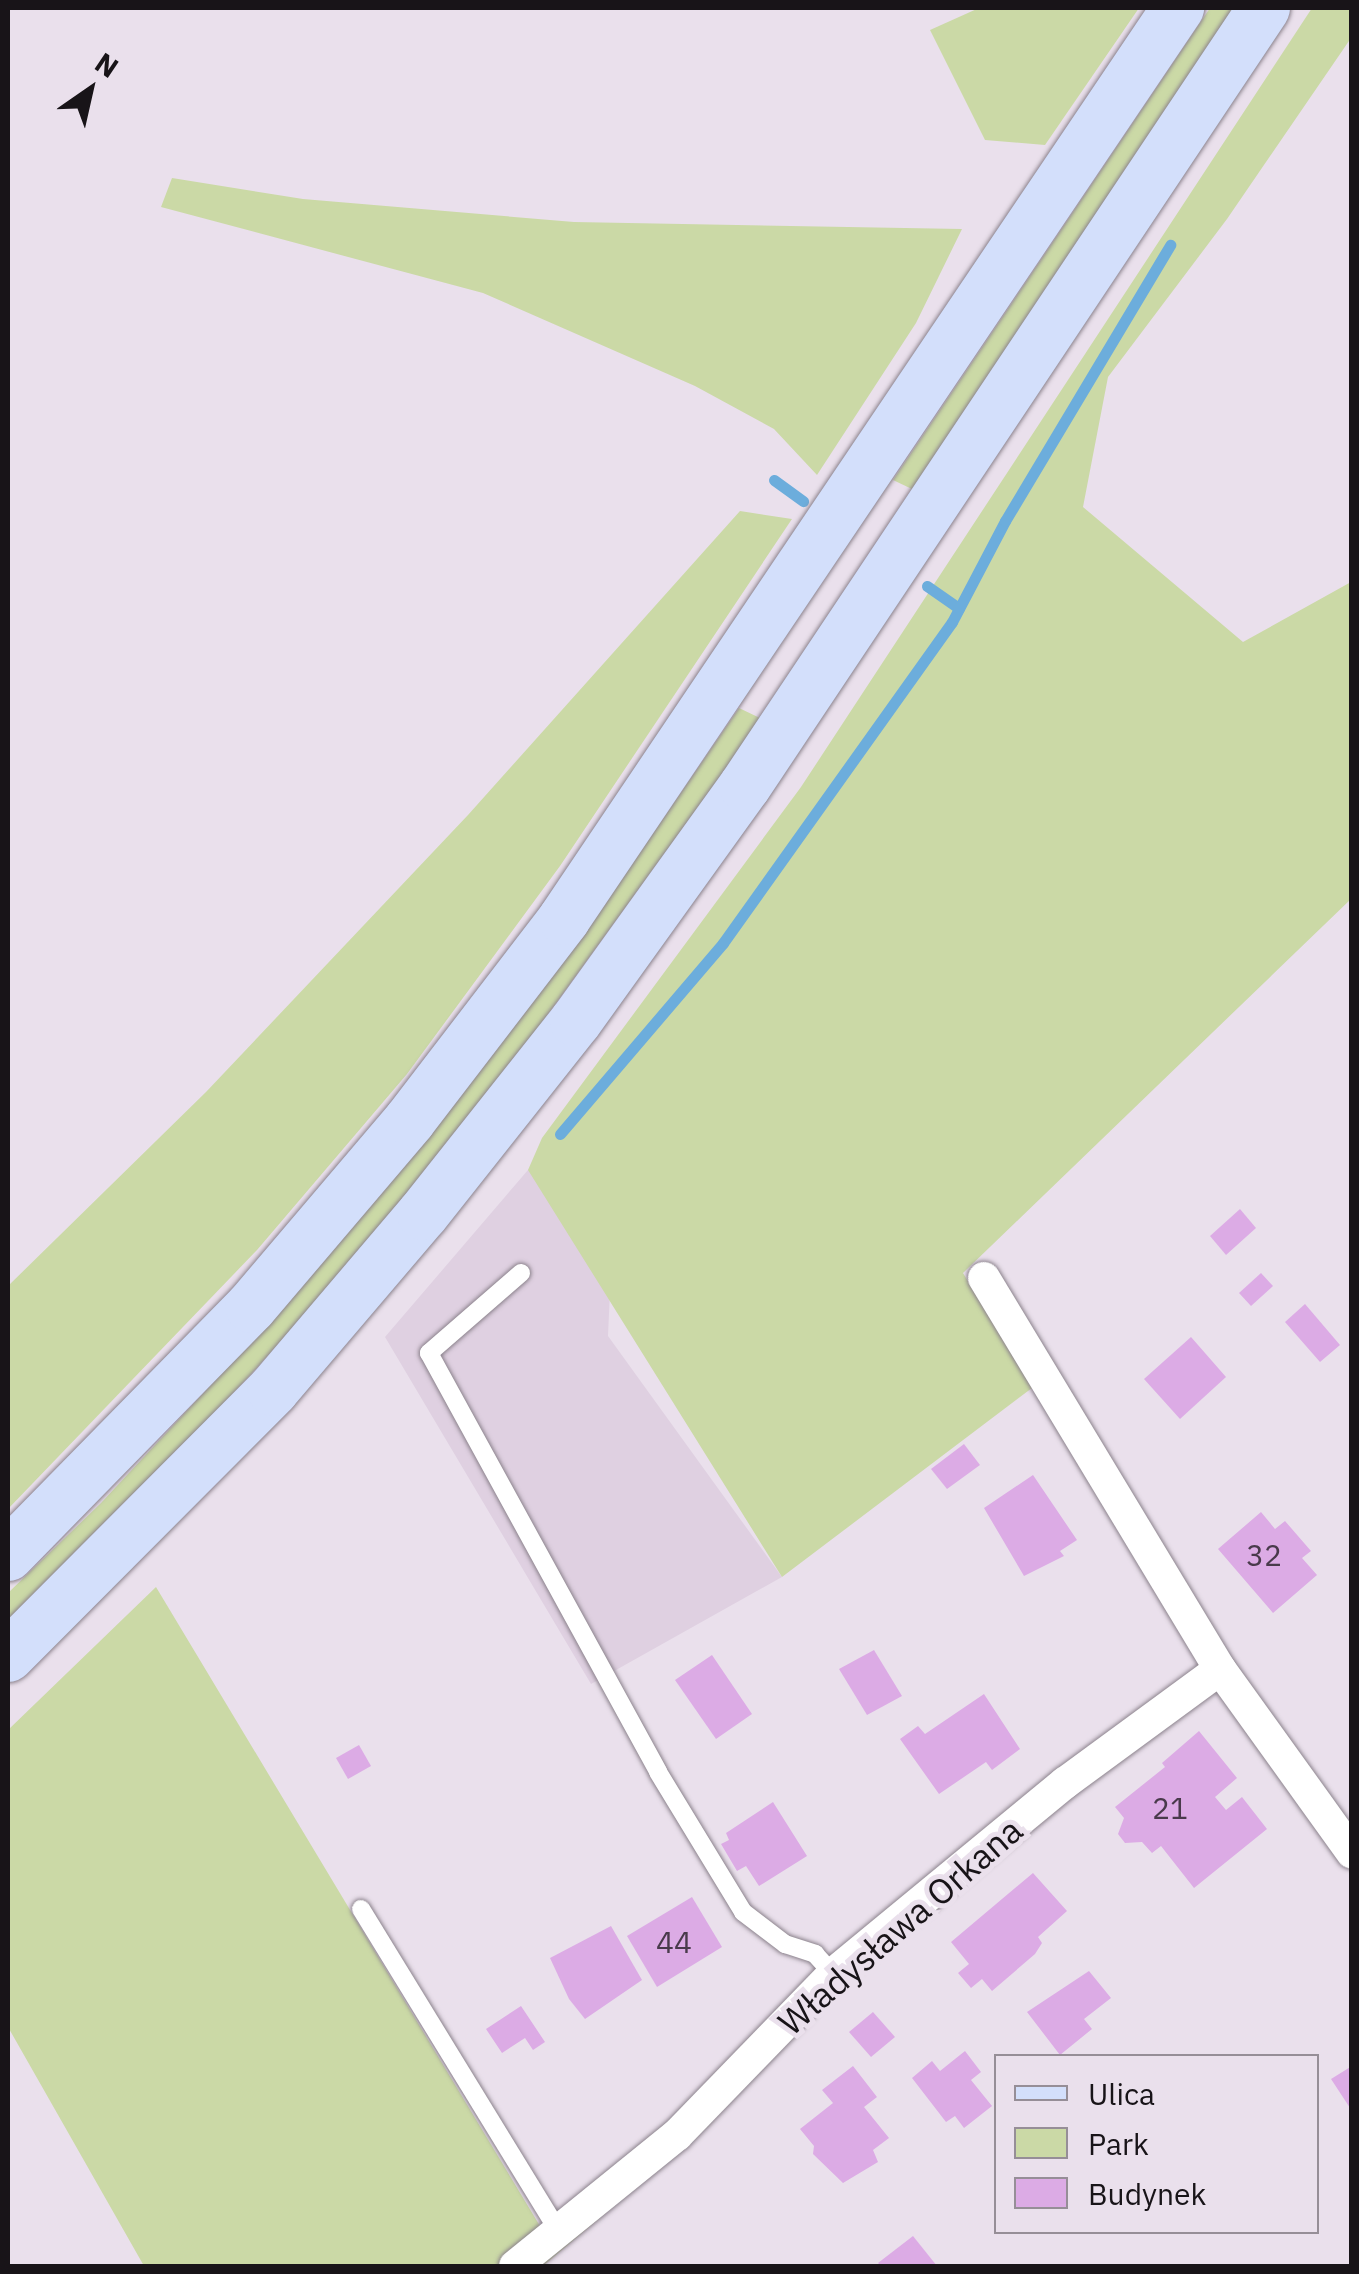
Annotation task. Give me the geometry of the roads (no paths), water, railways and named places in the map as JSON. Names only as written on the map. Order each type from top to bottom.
[{"type":"main road","points":[[8,1556],[252,1307],[410,1120],[564,919],[1178,8]]},
{"type":"main road","points":[[8,1656],[273,1390],[423,1214],[576,1021],[745,786],[1264,8]]},
{"type":"street","points":[[984,1278],[1220,1669],[1352,1854]]},
{"type":"street","name":"Władysława Orkana","points":[[514,2266],[676,2134],[833,1974],[1066,1783],[1220,1669]]},
{"type":"lane","points":[[521,1273],[429,1354],[658,1772],[743,1912],[785,1944],[816,1954],[833,1974]]},
{"type":"lane","points":[[361,1909],[554,2235]]},
{"type":"waterway","points":[[560,1134],[723,943],[952,622],[1005,521],[1170,245]]},
{"type":"waterway","points":[[774,480],[803,501]]},
{"type":"waterway","points":[[927,586],[959,608]]}]
